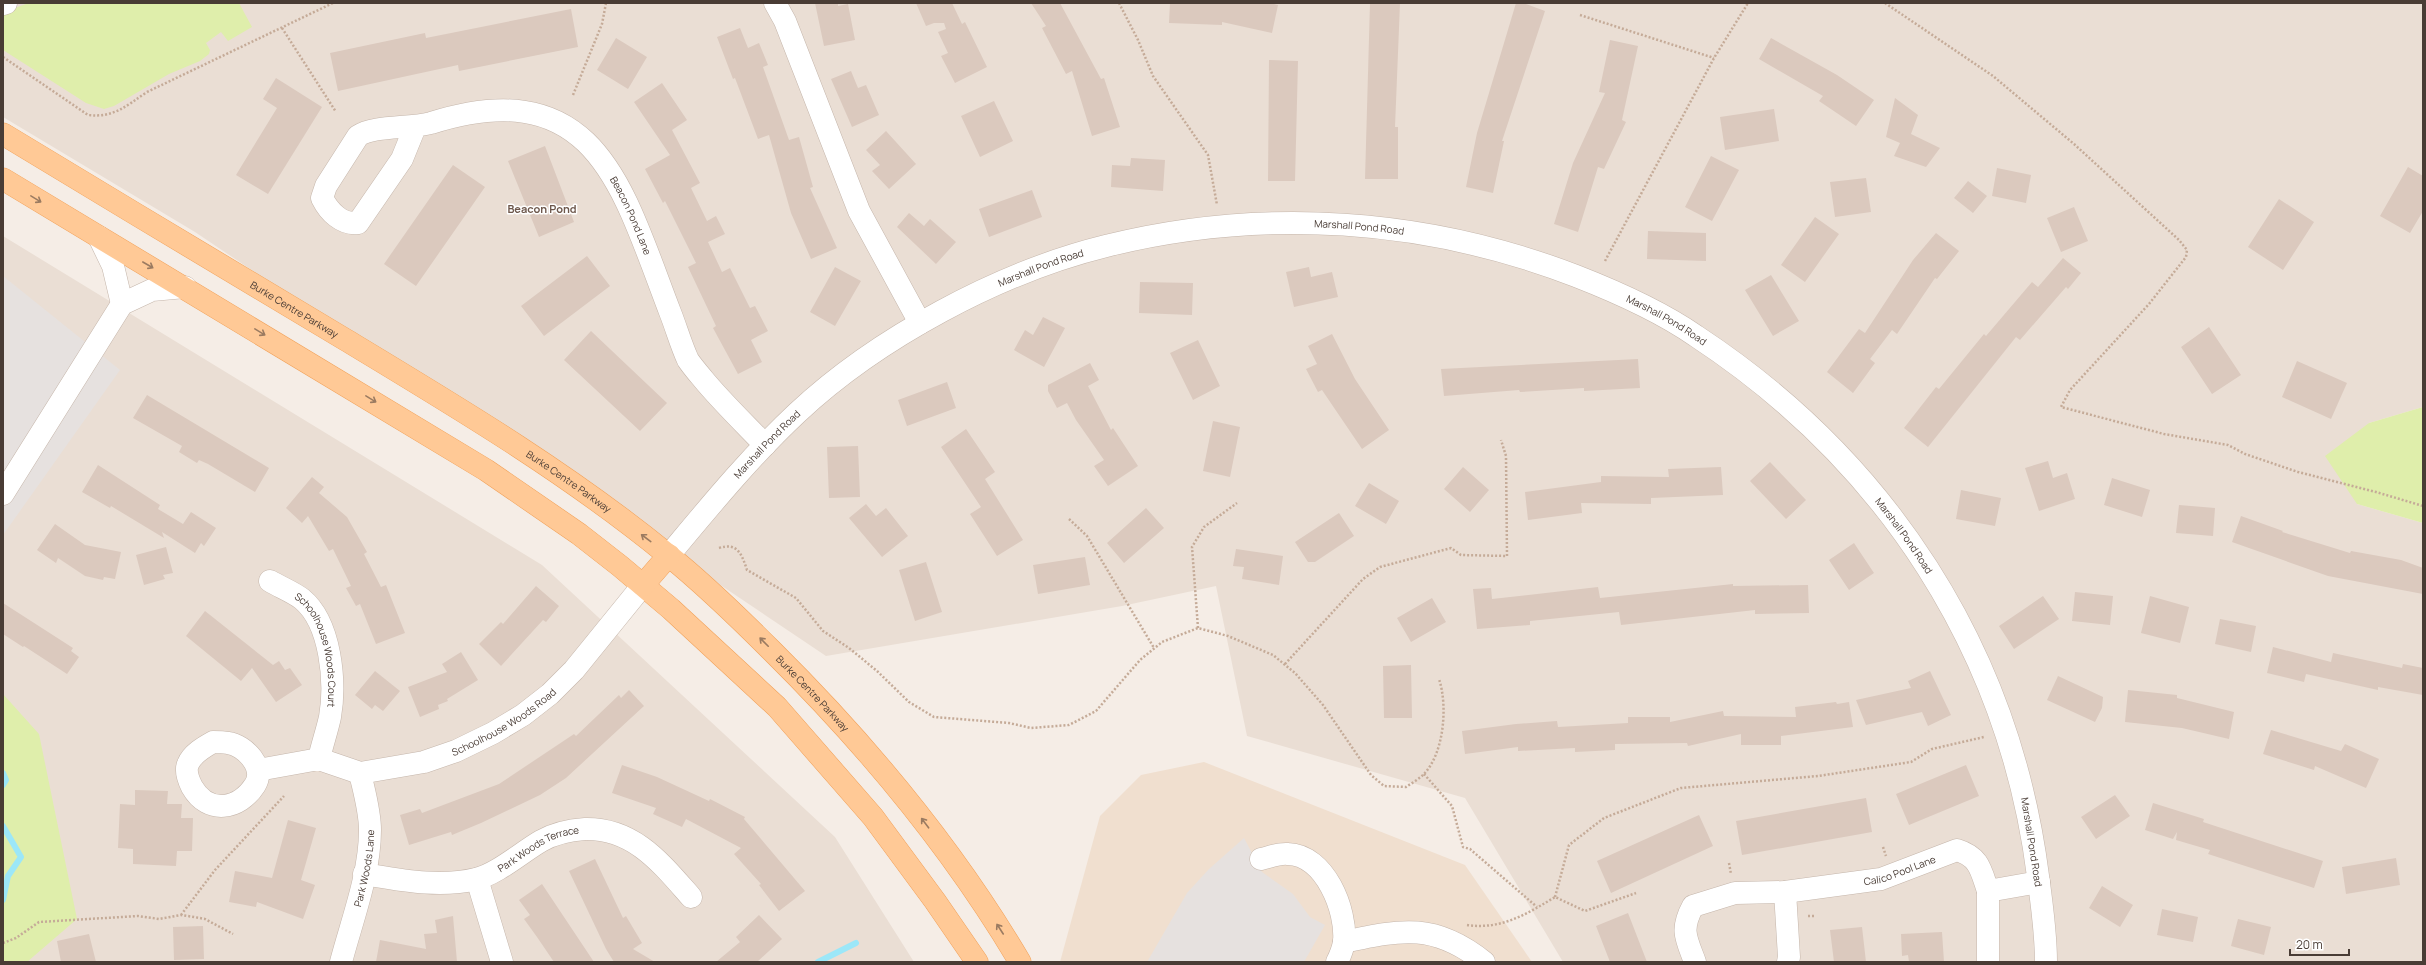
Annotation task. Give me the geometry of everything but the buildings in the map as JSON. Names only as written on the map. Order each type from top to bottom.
[{"type":"main road","name":"Burke Centre Parkway","points":[[3,134],[473,417],[594,498],[669,555],[744,623],[821,699],[892,780],[957,865],[1020,962]]},
{"type":"main road","points":[[3,179],[185,287],[486,470],[579,534],[643,585],[777,707],[874,817],[977,962]]},
{"type":"main road","points":[[643,585],[669,555]]},
{"type":"street","points":[[775,3],[785,21],[859,211],[920,323]]},
{"type":"street","name":"Beacon Pond Lane","points":[[415,128],[402,159],[366,215],[358,223],[350,224],[328,210],[322,198],[326,186],[358,136],[366,130],[415,128],[472,112],[525,111],[546,117],[565,126],[590,144],[614,176],[638,229],[689,360],[719,399],[765,445]]},
{"type":"street","name":"Marshall Pond Road","points":[[669,555],[731,480],[800,410],[841,376],[920,323],[950,307],[1024,273],[1104,246],[1176,231],[1263,222],[1326,222],[1383,227],[1444,236],[1507,252],[1551,266],[1633,302],[1693,333],[1798,413],[1866,484],[1897,522],[1949,602],[1988,681],[2021,777],[2032,829],[2039,882],[2046,962]]},
{"type":"street","points":[[100,237],[113,266],[122,304]]},
{"type":"street","points":[[3,494],[122,304],[152,290],[185,287]]},
{"type":"street","name":"Schoolhouse Woods Court","points":[[270,582],[302,599],[314,613],[323,629],[329,650],[331,667],[330,716],[318,759]]},
{"type":"street","name":"Schoolhouse Woods Road","points":[[318,759],[360,773],[424,762],[456,751],[494,733],[523,715],[550,694],[574,670],[643,585]]},
{"type":"street","points":[[258,770],[318,759]]},
{"type":"street","name":"Park Woods Lane","points":[[341,962],[364,874],[370,829],[360,773]]},
{"type":"street","name":"Park Woods Terrace","points":[[364,874],[413,882],[453,882],[477,879],[555,834],[573,830],[597,829],[616,833],[643,846],[656,858],[691,897]]},
{"type":"street","name":"Calico Pool Lane","points":[[1694,962],[1684,930],[1686,918],[1693,906],[1735,893],[1785,892],[1881,879],[1957,850],[1970,854],[1980,867],[1988,891],[1988,962]]},
{"type":"street","points":[[1261,859],[1289,854],[1307,860],[1320,871],[1335,891],[1343,922],[1341,952],[1407,932],[1424,933],[1442,936],[1464,946],[1484,962]]},
{"type":"street","points":[[477,879],[502,962]]},
{"type":"street","points":[[1988,891],[2039,882]]},
{"type":"street","points":[[1785,892],[1790,957],[1788,962]]},
{"type":"path","points":[[3,57],[88,115],[104,117],[119,110],[147,92],[333,3]]},
{"type":"path","points":[[573,96],[602,24],[606,3]]},
{"type":"path","points":[[1119,3],[1138,40],[1153,76],[1208,155],[1217,205]]},
{"type":"path","points":[[1605,261],[1714,58],[1748,3]]},
{"type":"path","points":[[1885,3],[1993,76],[2074,144],[2179,240],[2187,250],[2186,257],[2159,292],[2070,390],[2061,407],[2164,434],[2228,445],[2245,454],[2298,472],[2423,506]]},
{"type":"path","points":[[1580,15],[1714,58]]},
{"type":"path","points":[[282,28],[336,112]]},
{"type":"path","points":[[1285,664],[1362,579],[1380,567],[1451,548],[1461,555],[1506,556],[1506,456],[1501,440]]},
{"type":"path","points":[[1198,628],[1192,547],[1204,527],[1237,503]]},
{"type":"path","points":[[1069,519],[1087,536],[1154,648]]},
{"type":"path","points":[[719,548],[726,546],[736,548],[742,552],[747,570],[796,598],[823,631],[860,657],[909,702],[934,717],[1010,723],[1031,728],[1069,725],[1096,711],[1140,660],[1154,648],[1162,642],[1198,628],[1228,636],[1273,654],[1295,673],[1323,705],[1371,775],[1384,786],[1406,787],[1424,774],[1437,750],[1444,728],[1443,690],[1439,679]]},
{"type":"path","points":[[1460,924],[1481,927],[1502,924],[1555,897],[1569,845],[1604,818],[1681,788],[1818,776],[1911,762],[1932,749],[1986,736]]},
{"type":"path","points":[[1424,774],[1452,806],[1463,847],[1470,849],[1538,907]]},
{"type":"path","points":[[181,915],[215,870],[284,796]]},
{"type":"path","points":[[1555,897],[1585,912],[1636,893]]},
{"type":"path","points":[[3,943],[7,943],[39,922],[44,921],[138,916],[159,919],[181,915],[205,919],[233,934]]},
{"type":"shaded area","points":[[3,3],[2423,3],[2423,407],[2369,423],[2357,504],[2423,523],[2423,962],[1563,962],[1465,798],[1247,736],[1216,586],[1122,606],[826,656],[195,232],[3,117]]},
{"type":"shaded area","points":[[3,236],[542,565],[835,837],[914,962],[3,962]]},
{"type":"shaded area","points":[[3,276],[120,370],[3,535]]},
{"type":"shaded area","points":[[1204,762],[1465,865],[1532,962],[1060,962],[1100,816],[1141,775]]},
{"type":"shaded area","points":[[1244,838],[1262,872],[1293,894],[1310,917],[1325,925],[1304,962],[1147,962],[1187,893],[1209,869]]},
{"type":"green space","points":[[29,3],[239,3],[252,27],[228,41],[221,32],[206,43],[210,50],[209,54],[200,61],[169,74],[114,106],[104,109],[86,103],[3,50],[3,12]]},
{"type":"green space","points":[[2423,407],[2423,523],[2357,504],[2325,456],[2369,423]]},
{"type":"green space","points":[[3,694],[39,734],[77,919],[27,962],[3,962]]},
{"type":"waterway","points":[[3,773],[6,780],[3,785]]},
{"type":"waterway","points":[[3,826],[21,857],[8,876],[3,900]]},
{"type":"waterway","points":[[818,962],[856,943]]},
{"type":"district","name":"Beacon Pond","points":[[542,208]]}]
